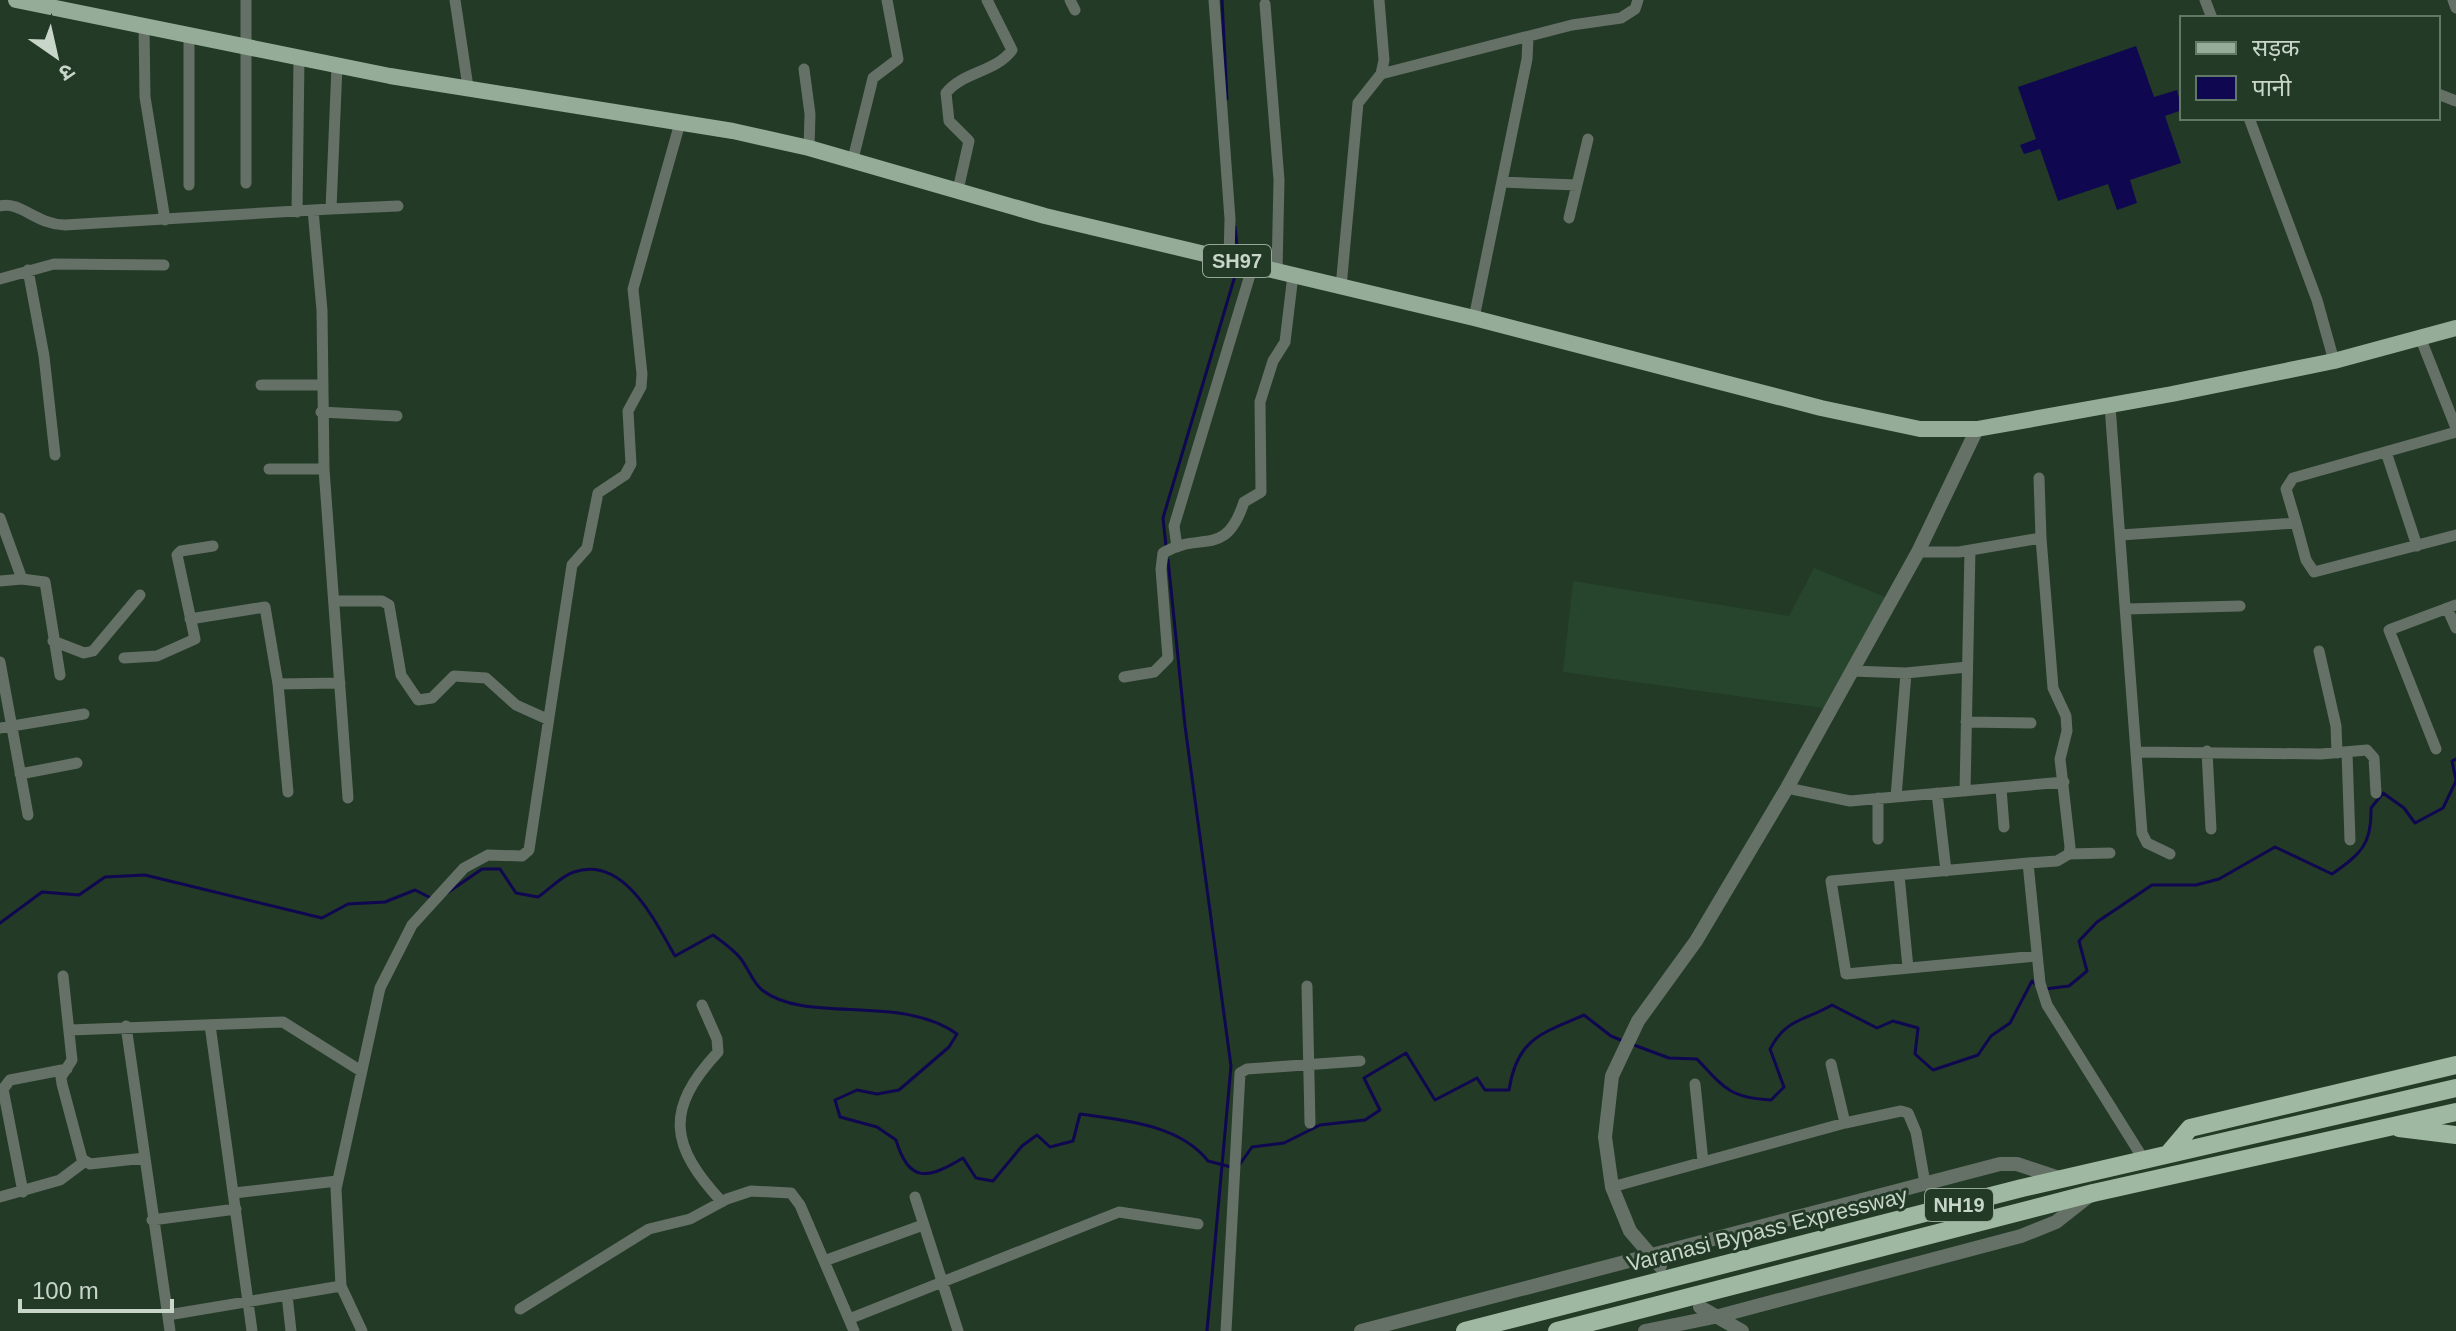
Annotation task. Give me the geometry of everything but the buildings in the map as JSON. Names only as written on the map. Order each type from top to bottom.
[{"type":"highway","points":[[2168,1154],[2190,1128],[2456,1065]]},
{"type":"highway","name":"Varanasi Bypass Expressway","points":[[1465,1331],[2062,1179],[2456,1088]]},
{"type":"highway","name":"Varanasi Bypass Expressway","points":[[1557,1331],[2093,1193],[2456,1112]]},
{"type":"highway","points":[[2387,1127],[2456,1135]]},
{"type":"main road","name":"SH97","points":[[16,0],[299,59],[680,123],[809,148],[1045,216],[1474,318],[1888,424],[1948,431],[1977,429],[2334,361],[2456,328]]},
{"type":"street","points":[[246,0],[246,183]]},
{"type":"street","points":[[455,0],[468,87]]},
{"type":"street","points":[[853,159],[873,78],[898,59],[887,0]]},
{"type":"street","points":[[958,190],[969,141],[949,121],[946,93],[953,85],[1004,58],[1012,50],[987,0]]},
{"type":"street","points":[[1214,0],[1230,219],[1229,258]]},
{"type":"street","points":[[1341,287],[1358,103],[1381,74],[1384,60],[1379,0]]},
{"type":"street","points":[[1381,74],[1528,39],[1572,25],[1621,18],[1635,9],[1638,0]]},
{"type":"street","points":[[2453,0],[2456,8]]},
{"type":"street","points":[[1124,677],[1154,672],[1168,658],[1161,569],[1163,553],[1177,547],[1203,543],[1232,531],[1244,502],[1261,492],[1260,402],[1273,361],[1285,342],[1285,273],[1265,4]]},
{"type":"street","points":[[144,26],[145,97],[165,220]]},
{"type":"street","points":[[189,35],[189,185]]},
{"type":"street","points":[[1474,318],[1527,59],[1528,39]]},
{"type":"street","points":[[297,212],[299,59]]},
{"type":"street","points":[[331,209],[337,66]]},
{"type":"street","points":[[804,69],[810,114],[809,148]]},
{"type":"street","points":[[2250,120],[2317,300],[2334,361]]},
{"type":"street","points":[[362,1331],[341,1286],[337,1181],[380,988],[412,925],[471,862],[488,855],[522,856],[529,850],[572,565],[587,548],[598,493],[625,475],[631,464],[627,418],[641,387],[642,374],[633,289],[680,123]]},
{"type":"street","points":[[1569,218],[1588,139]]},
{"type":"street","points":[[1502,182],[1577,185]]},
{"type":"street","points":[[0,206],[17,206],[41,223],[52,225],[398,206]]},
{"type":"street","points":[[313,210],[322,310],[324,469],[348,798]]},
{"type":"street","points":[[0,279],[28,270],[69,263],[164,265]]},
{"type":"street","points":[[1177,547],[1174,526],[1253,265]]},
{"type":"street","points":[[28,270],[44,356],[55,455]]},
{"type":"street","points":[[2420,337],[2456,430],[2293,478],[2286,489],[2306,560],[2314,572],[2456,535]]},
{"type":"street","points":[[261,385],[321,385]]},
{"type":"street","points":[[2110,406],[2142,833],[2147,843],[2170,854]]},
{"type":"street","points":[[321,412],[397,416]]},
{"type":"street","points":[[1660,1266],[1630,1231],[1612,1187],[1605,1137],[1612,1076],[1638,1021],[1696,941],[1787,788],[1918,552],[1977,429]]},
{"type":"street","points":[[2386,452],[2417,546]]},
{"type":"street","points":[[269,469],[324,469]]},
{"type":"street","points":[[2039,478],[2053,688],[2066,716],[2067,731],[2060,759],[2069,854]]},
{"type":"street","points":[[0,518],[22,579]]},
{"type":"street","points":[[2121,535],[2296,523]]},
{"type":"street","points":[[1918,552],[1970,550],[2041,538]]},
{"type":"street","points":[[124,658],[157,656],[192,642],[195,636],[178,553],[213,546]]},
{"type":"street","points":[[1965,791],[1970,550]]},
{"type":"street","points":[[0,581],[22,579],[45,582],[60,675]]},
{"type":"street","points":[[53,641],[84,653],[93,651],[140,595]]},
{"type":"street","points":[[334,601],[382,601],[389,605],[401,675],[418,700],[432,698],[454,676],[480,676],[516,705],[547,719]]},
{"type":"street","points":[[190,619],[263,605],[278,684],[288,792]]},
{"type":"street","points":[[2127,609],[2240,606]]},
{"type":"street","points":[[2436,749],[2389,630],[2452,606],[2456,628]]},
{"type":"street","points":[[2319,651],[2342,752],[2350,840]]},
{"type":"street","points":[[0,662],[5,727],[20,774],[28,815]]},
{"type":"street","points":[[1852,671],[1906,673],[1967,667]]},
{"type":"street","points":[[1896,797],[1906,673]]},
{"type":"street","points":[[278,684],[340,683]]},
{"type":"street","points":[[5,727],[84,714]]},
{"type":"street","points":[[1966,722],[2031,723]]},
{"type":"street","points":[[2137,752],[2367,750],[2371,753],[2376,793]]},
{"type":"street","points":[[2207,751],[2211,829]]},
{"type":"street","points":[[20,774],[77,763]]},
{"type":"street","points":[[1787,788],[1839,800],[2064,782]]},
{"type":"street","points":[[2001,788],[2004,827]]},
{"type":"street","points":[[1937,793],[1946,871]]},
{"type":"street","points":[[1878,798],[1878,839]]},
{"type":"street","points":[[2037,956],[1846,974],[1831,881],[2057,861],[2069,854],[2110,853]]},
{"type":"street","points":[[2028,863],[2041,988],[2144,1160]]},
{"type":"street","points":[[1899,875],[1908,968]]},
{"type":"street","points":[[63,976],[72,1060],[61,1077],[84,1162]]},
{"type":"street","points":[[1307,986],[1310,1123]]},
{"type":"street","points":[[702,1005],[717,1039],[718,1052],[688,1088],[680,1105],[679,1129],[691,1164],[722,1202]]},
{"type":"street","points":[[70,1030],[283,1022],[361,1071]]},
{"type":"street","points":[[210,1025],[252,1331]]},
{"type":"street","points":[[126,1026],[170,1331]]},
{"type":"street","points":[[1226,1331],[1238,1161],[1240,1073],[1247,1069],[1360,1061]]},
{"type":"street","points":[[1831,1064],[1845,1123]]},
{"type":"street","points":[[23,1192],[3,1089],[10,1080],[67,1069]]},
{"type":"street","points":[[1695,1084],[1703,1162]]},
{"type":"street","points":[[1612,1187],[1845,1123],[1901,1111],[1908,1113],[1916,1132],[1925,1183]]},
{"type":"street","points":[[0,1197],[60,1180],[84,1162],[145,1158]]},
{"type":"street","points":[[1361,1331],[1649,1253],[2000,1164],[2017,1164],[2062,1179]]},
{"type":"street","points":[[234,1193],[337,1181]]},
{"type":"street","points":[[520,1309],[649,1229],[690,1219],[751,1191],[791,1193],[800,1205],[854,1331]]},
{"type":"street","points":[[1654,1330],[1719,1316],[2021,1236],[2056,1222],[2093,1193]]},
{"type":"street","points":[[915,1197],[958,1331]]},
{"type":"street","points":[[152,1220],[236,1209]]},
{"type":"street","points":[[849,1319],[1119,1212],[1198,1224]]},
{"type":"street","points":[[824,1261],[923,1225]]},
{"type":"street","points":[[168,1315],[341,1286]]},
{"type":"street","points":[[287,1295],[291,1331]]},
{"type":"street","points":[[1700,1307],[1742,1331]]},
{"type":"shaded area","points":[[1814,568],[1890,599],[1831,709],[1563,672],[1573,581],[1789,616]]},
{"type":"water","points":[[2136,46],[2154,97],[2177,90],[2180,111],[2165,116],[2181,163],[2130,180],[2137,203],[2117,210],[2108,184],[2058,201],[2040,149],[2024,154],[2020,145],[2036,139],[2018,87]]},
{"type":"waterway","points":[[1222,0],[1227,99]]},
{"type":"waterway","points":[[1235,227],[1238,255]]},
{"type":"waterway","points":[[1166,546],[1163,518],[1237,269]]},
{"type":"waterway","points":[[1168,560],[1185,726],[1231,1066],[1207,1331]]},
{"type":"waterway","points":[[2456,759],[2452,761],[2456,780]]},
{"type":"waterway","points":[[2045,989],[2069,986],[2087,971],[2079,941],[2097,922],[2152,885],[2196,885],[2219,879],[2275,847],[2332,874],[2363,847],[2369,831],[2371,808],[2383,793],[2404,808],[2415,823],[2443,808],[2456,781]]},
{"type":"waterway","points":[[447,893],[482,869],[500,869],[516,893],[538,897],[574,872],[592,869],[608,873],[636,894],[675,956],[713,935],[738,956],[762,990],[781,1000],[803,1006],[909,1015],[934,1022],[957,1034],[949,1047],[899,1090],[877,1094],[857,1090],[835,1100],[840,1117],[877,1127],[896,1140],[901,1154],[914,1171],[930,1173],[963,1158],[976,1178],[993,1181],[1022,1146],[1037,1135],[1050,1147],[1073,1141],[1080,1114],[1150,1126],[1182,1139],[1208,1161],[1231,1167]]},
{"type":"waterway","points":[[0,923],[42,892],[79,895],[105,877],[145,875],[322,918],[348,904],[385,902],[415,890],[431,898]]},
{"type":"waterway","points":[[1634,1045],[1669,1058],[1697,1059],[1729,1090],[1746,1097],[1771,1100],[1784,1087],[1770,1049],[1776,1039],[1797,1021],[1832,1005],[1877,1028],[1893,1021],[1918,1028],[1915,1054],[1933,1070],[1978,1055],[1991,1036],[2010,1023],[2032,981],[2035,984]]},
{"type":"waterway","points":[[1240,1164],[1252,1147],[1284,1143],[1320,1125],[1365,1120],[1380,1110],[1364,1078],[1406,1053],[1435,1100],[1477,1078],[1485,1090],[1509,1090],[1518,1059],[1533,1040],[1584,1015],[1611,1036],[1623,1041]]}]
